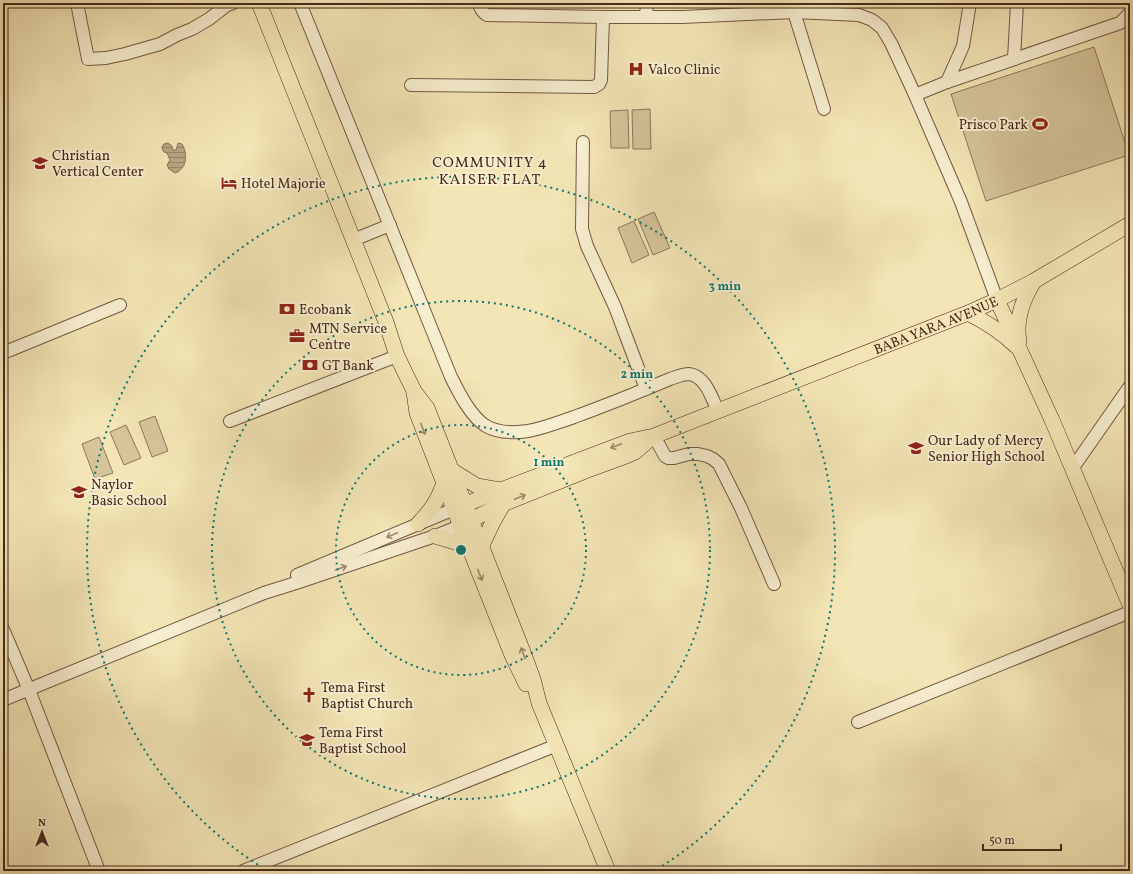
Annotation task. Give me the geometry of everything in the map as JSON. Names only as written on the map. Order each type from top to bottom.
[{"type":"main road","points":[[259,3],[386,322],[397,356],[414,391],[417,413],[448,477],[475,547],[526,659],[539,703],[608,871]]},
{"type":"main road","points":[[998,300],[1034,282],[1130,224]]},
{"type":"main road","points":[[1022,351],[1018,337],[1018,322],[1026,294],[1034,282]]},
{"type":"main road","name":"BABA YARA AVENUE","points":[[460,506],[502,497],[630,441],[654,436],[998,300],[1022,351],[1130,605]]},
{"type":"main road","points":[[968,313],[997,329],[1022,351]]},
{"type":"main road","points":[[448,477],[477,486],[502,497],[492,524],[475,547]]},
{"type":"main road","points":[[418,524],[432,510],[448,477]]},
{"type":"main road","name":"BABA YARA AVENUE","points":[[466,523],[502,497]]},
{"type":"main road","points":[[435,536],[475,547]]},
{"type":"street","points":[[77,3],[88,59],[106,58],[160,44],[192,29],[227,5],[233,3]]},
{"type":"street","points":[[300,3],[458,392],[478,420],[487,427],[501,432],[528,431],[597,409],[682,375],[690,374],[698,377],[704,383],[718,411]]},
{"type":"street","points":[[479,3],[481,10],[487,15],[603,17],[682,17],[860,9],[882,28],[891,43],[961,202],[998,300]]},
{"type":"street","points":[[646,17],[647,3]]},
{"type":"street","points":[[947,82],[963,46],[970,3]]},
{"type":"street","points":[[1014,60],[1017,3]]},
{"type":"street","points":[[794,12],[824,109]]},
{"type":"street","points":[[915,95],[947,82],[1120,23],[1130,13]]},
{"type":"street","points":[[411,85],[594,86],[599,84],[601,80],[603,17]]},
{"type":"street","points":[[583,142],[582,229],[587,246],[615,307],[646,389]]},
{"type":"street","points":[[353,240],[390,225]]},
{"type":"street","points":[[3,353],[120,305]]},
{"type":"street","points":[[230,421],[397,356]]},
{"type":"street","points":[[1072,469],[1130,386]]},
{"type":"street","points":[[654,436],[665,456],[668,458],[698,454],[707,456],[719,464],[774,584]]},
{"type":"street","points":[[264,593],[297,575],[460,506]]},
{"type":"street","points":[[3,700],[264,593],[435,536],[466,523]]},
{"type":"street","points":[[858,722],[1130,612]]},
{"type":"street","points":[[3,629],[29,690],[98,871]]},
{"type":"street","points":[[242,871],[557,745]]},
{"type":"shaded area","name":"Prisco Park","points":[[1094,47],[1129,155],[986,201],[951,94]]},
{"type":"shaded area","points":[[650,109],[651,149],[633,149],[632,110]]},
{"type":"shaded area","points":[[628,110],[629,148],[611,148],[610,111]]},
{"type":"shaded area","points":[[168,143],[172,146],[173,150],[176,150],[178,143],[182,144],[185,152],[186,157],[184,165],[175,173],[169,169],[167,165],[170,160],[167,153],[162,149],[164,144]]},
{"type":"shaded area","points":[[654,212],[670,248],[653,255],[638,219]]},
{"type":"shaded area","points":[[634,221],[649,255],[632,263],[618,228]]},
{"type":"shaded area","points":[[155,416],[168,451],[152,457],[139,422]]},
{"type":"shaded area","points":[[126,425],[141,458],[124,465],[110,432]]},
{"type":"shaded area","points":[[99,437],[113,473],[95,479],[82,444]]},
{"type":"place","name":"Valco Clinic","points":[[636,69]]},
{"type":"place","name":"Prisco Park","points":[[1040,124]]},
{"type":"place","name":"Christian Vertical Center","points":[[40,163]]},
{"type":"place","name":"Hotel Majorie","points":[[229,183]]},
{"type":"place","name":"Ecobank","points":[[287,309]]},
{"type":"place","name":"MTN Service Centre","points":[[297,336]]},
{"type":"place","name":"GT Bank","points":[[310,365]]},
{"type":"place","name":"Our Lady of Mercy Senior High School","points":[[916,448]]},
{"type":"place","name":"Naylor Basic School","points":[[79,492]]},
{"type":"place","name":"Tema First Baptist Church","points":[[309,695]]},
{"type":"place","name":"Tema First Baptist School","points":[[307,740]]},
{"type":"district","name":"COMMUNITY 4 KAISER FLAT","points":[[490,170]]}]
